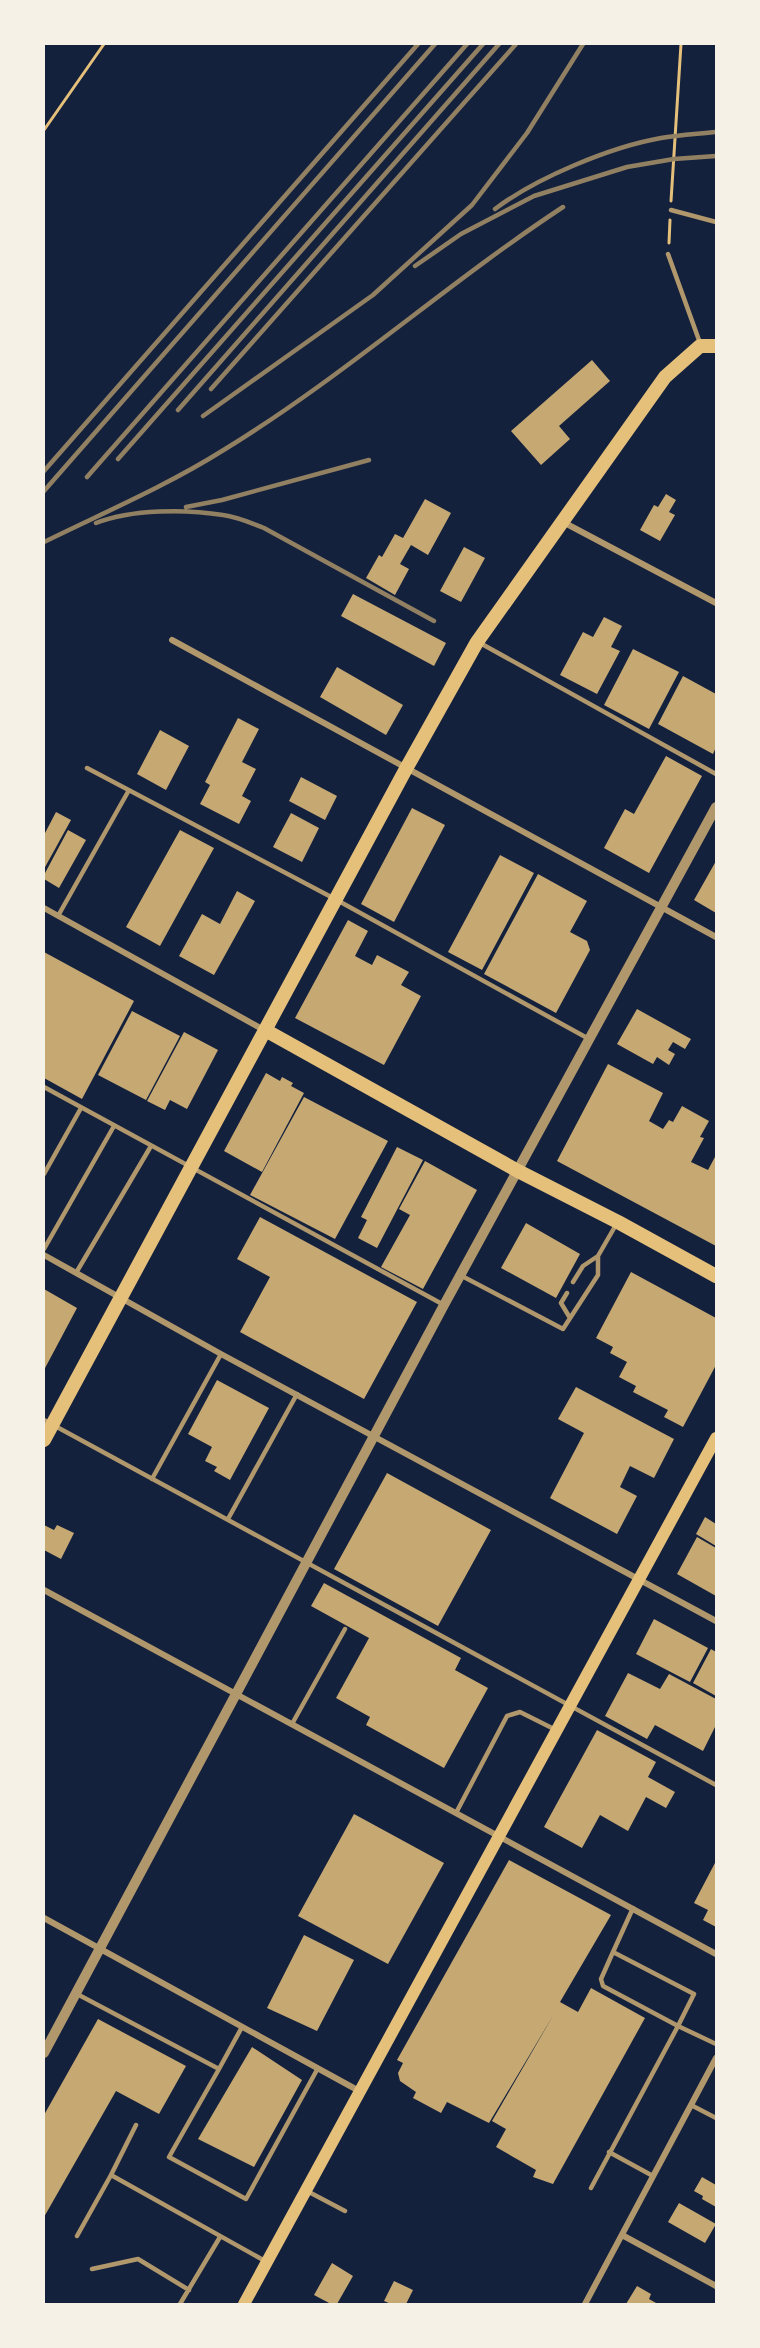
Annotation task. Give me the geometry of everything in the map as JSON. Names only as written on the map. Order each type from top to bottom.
[{"type":"main road","points":[[44,1440],[47,1423],[120,1297],[477,642],[665,377],[700,346],[717,346]]},
{"type":"main road","points":[[265,1030],[518,1171],[717,1276]]},
{"type":"main road","points":[[244,2304],[556,1730],[713,1451],[717,1438]]},
{"type":"street","points":[[562,522],[717,603]]},
{"type":"street","points":[[172,640],[717,937]]},
{"type":"street","points":[[44,2053],[460,1275],[717,807]]},
{"type":"street","points":[[44,908],[265,1030]]},
{"type":"street","points":[[44,1255],[221,1354],[717,1621]]},
{"type":"street","points":[[44,1590],[717,1954]]},
{"type":"street","points":[[44,1918],[361,2092]]},
{"type":"street","points":[[585,2304],[717,2058]]},
{"type":"street","points":[[622,2235],[717,2286]]},
{"type":"lane","points":[[671,210],[717,222]]},
{"type":"lane","points":[[668,254],[700,346]]},
{"type":"lane","points":[[477,642],[717,774]]},
{"type":"lane","points":[[87,768],[335,899],[591,1040]]},
{"type":"lane","points":[[58,916],[129,790]]},
{"type":"lane","points":[[44,1087],[444,1305]]},
{"type":"lane","points":[[44,1174],[81,1108]]},
{"type":"lane","points":[[44,1249],[114,1126]]},
{"type":"lane","points":[[76,1272],[151,1146]]},
{"type":"lane","points":[[573,1282],[583,1266],[598,1256],[618,1222]]},
{"type":"lane","points":[[460,1275],[563,1329],[598,1275],[598,1256]]},
{"type":"lane","points":[[567,1293],[561,1303],[570,1318]]},
{"type":"lane","points":[[152,1479],[221,1354]]},
{"type":"lane","points":[[228,1519],[297,1394]]},
{"type":"lane","points":[[47,1423],[717,1785]]},
{"type":"lane","points":[[292,1724],[345,1629]]},
{"type":"lane","points":[[456,1813],[507,1716],[520,1712],[556,1730]]},
{"type":"lane","points":[[633,1908],[601,1979],[603,1986],[717,2044]]},
{"type":"lane","points":[[591,2188],[694,1994],[613,1952]]},
{"type":"lane","points":[[75,1992],[219,2069]]},
{"type":"lane","points":[[242,2027],[169,2157],[246,2199],[318,2068]]},
{"type":"lane","points":[[691,2105],[717,2118]]},
{"type":"lane","points":[[77,2236],[136,2125]]},
{"type":"lane","points":[[609,2152],[653,2175]]},
{"type":"lane","points":[[111,2175],[268,2263]]},
{"type":"lane","points":[[307,2191],[345,2211]]},
{"type":"lane","points":[[180,2304],[220,2237]]},
{"type":"lane","points":[[93,2269],[138,2259],[189,2290]]},
{"type":"path","points":[[44,130],[104,44]]},
{"type":"path","points":[[668,254],[681,44]]},
{"type":"building","points":[[592,360],[610,381],[559,426],[570,439],[541,465],[511,431]]},
{"type":"building","points":[[666,494],[676,500],[669,512],[675,515],[660,541],[640,530],[654,505],[658,507]]},
{"type":"building","points":[[425,499],[451,513],[428,555],[411,545],[400,564],[409,569],[395,595],[366,578],[379,555],[382,557],[395,534],[403,538]]},
{"type":"building","points":[[464,547],[485,558],[461,602],[440,591]]},
{"type":"building","points":[[353,594],[446,643],[434,666],[341,616]]},
{"type":"building","points":[[604,617],[622,626],[611,647],[620,651],[597,694],[560,675],[583,632],[593,637]]},
{"type":"building","points":[[633,649],[679,672],[649,729],[604,705]]},
{"type":"building","points":[[337,667],[403,705],[386,735],[320,697]]},
{"type":"building","points":[[683,676],[716,694],[716,747],[713,754],[658,724]]},
{"type":"building","points":[[238,718],[259,729],[242,762],[256,769],[242,796],[251,801],[239,824],[200,804],[210,785],[205,782]]},
{"type":"building","points":[[160,730],[189,746],[166,790],[137,774]]},
{"type":"building","points":[[666,756],[702,776],[649,873],[604,848],[625,809],[634,814]]},
{"type":"building","points":[[301,777],[337,796],[325,820],[289,801]]},
{"type":"building","points":[[412,808],[445,825],[394,922],[361,904]]},
{"type":"building","points":[[56,812],[71,820],[44,869],[44,835]]},
{"type":"building","points":[[291,813],[319,828],[302,862],[273,847]]},
{"type":"building","points":[[68,830],[86,840],[59,888],[44,879],[44,875]]},
{"type":"building","points":[[180,830],[214,848],[160,946],[126,927]]},
{"type":"building","points":[[500,855],[534,873],[482,970],[448,952]]},
{"type":"building","points":[[716,861],[716,913],[694,900]]},
{"type":"building","points":[[538,874],[587,901],[570,932],[587,941],[590,950],[556,1013],[484,974]]},
{"type":"building","points":[[237,891],[255,901],[214,975],[179,956],[202,914],[220,924]]},
{"type":"building","points":[[348,920],[368,931],[355,956],[372,965],[377,955],[409,972],[401,985],[421,996],[384,1065],[295,1018]]},
{"type":"building","points":[[44,952],[134,1001],[82,1099],[44,1078]]},
{"type":"building","points":[[637,1009],[691,1039],[685,1049],[673,1042],[668,1050],[675,1054],[669,1065],[657,1057],[653,1064],[617,1044]]},
{"type":"building","points":[[132,1011],[180,1036],[146,1100],[98,1075]]},
{"type":"building","points":[[184,1032],[218,1050],[187,1109],[170,1100],[165,1110],[147,1101]]},
{"type":"building","points":[[608,1064],[663,1093],[649,1121],[663,1129],[669,1120],[673,1122],[682,1106],[709,1121],[700,1137],[704,1138],[691,1162],[708,1170],[716,1155],[716,1246],[557,1161]]},
{"type":"building","points":[[266,1073],[280,1081],[282,1077],[293,1083],[291,1086],[304,1093],[262,1172],[224,1151]]},
{"type":"building","points":[[304,1097],[388,1141],[335,1239],[250,1195]]},
{"type":"building","points":[[397,1147],[423,1160],[377,1248],[358,1238],[367,1220],[361,1217]]},
{"type":"building","points":[[425,1161],[477,1190],[423,1289],[381,1267],[410,1215],[399,1209]]},
{"type":"building","points":[[260,1217],[417,1302],[364,1399],[240,1332],[270,1277],[237,1259]]},
{"type":"building","points":[[526,1223],[580,1254],[556,1298],[501,1268]]},
{"type":"building","points":[[631,1272],[716,1318],[716,1365],[683,1427],[664,1417],[668,1410],[633,1392],[636,1386],[619,1377],[627,1362],[610,1353],[613,1347],[596,1338]]},
{"type":"building","points":[[44,1289],[77,1308],[44,1370]]},
{"type":"building","points":[[217,1380],[269,1408],[230,1480],[214,1471],[217,1467],[205,1461],[212,1447],[188,1434]]},
{"type":"building","points":[[576,1387],[674,1439],[654,1478],[630,1466],[620,1487],[637,1496],[617,1534],[550,1498],[584,1433],[558,1419]]},
{"type":"building","points":[[387,1473],[491,1530],[438,1626],[334,1569]]},
{"type":"building","points":[[705,1517],[716,1524],[716,1546],[696,1534]]},
{"type":"building","points":[[44,1525],[54,1530],[57,1525],[74,1533],[61,1559],[44,1550]]},
{"type":"building","points":[[697,1537],[716,1548],[716,1596],[677,1574]]},
{"type":"building","points":[[324,1583],[461,1658],[455,1670],[488,1688],[444,1768],[366,1725],[370,1717],[336,1698],[369,1638],[311,1606]]},
{"type":"building","points":[[654,1619],[708,1648],[690,1682],[636,1654]]},
{"type":"building","points":[[711,1649],[716,1652],[716,1696],[693,1683]]},
{"type":"building","points":[[628,1673],[660,1689],[669,1674],[716,1699],[716,1725],[703,1751],[655,1725],[647,1739],[605,1716]]},
{"type":"building","points":[[597,1730],[656,1762],[648,1777],[675,1792],[666,1808],[646,1797],[628,1831],[600,1815],[582,1848],[544,1827]]},
{"type":"building","points":[[354,1814],[444,1863],[388,1964],[298,1916]]},
{"type":"building","points":[[509,1860],[611,1915],[560,2002],[578,2012],[591,1988],[645,2018],[553,2184],[533,2177],[536,2170],[496,2147],[506,2129],[492,2121],[554,2014],[489,2123],[447,2102],[441,2113],[413,2098],[416,2092],[400,2081],[398,2073],[403,2063],[397,2060]]},
{"type":"building","points":[[716,1861],[716,1927],[703,1920],[708,1910],[694,1903]]},
{"type":"building","points":[[304,1935],[354,1960],[317,2031],[267,2008]]},
{"type":"building","points":[[98,2019],[186,2066],[159,2114],[116,2091],[44,2217],[44,2115]]},
{"type":"building","points":[[252,2047],[302,2080],[254,2167],[198,2139]]},
{"type":"building","points":[[702,2177],[716,2185],[716,2207],[694,2191]]},
{"type":"building","points":[[679,2203],[716,2224],[705,2243],[668,2222]]},
{"type":"building","points":[[332,2263],[353,2276],[337,2304],[331,2304],[314,2295]]},
{"type":"building","points":[[394,2281],[413,2290],[406,2304],[391,2304],[384,2301]]},
{"type":"building","points":[[637,2286],[651,2294],[649,2299],[656,2303],[626,2304]]},
{"type":"railway","points":[[44,471],[418,44]]},
{"type":"railway","points":[[44,491],[435,44]]},
{"type":"railway","points":[[87,477],[467,44]]},
{"type":"railway","points":[[118,459],[483,44]]},
{"type":"railway","points":[[178,410],[499,44]]},
{"type":"railway","points":[[211,389],[516,44]]},
{"type":"railway","points":[[203,416],[373,295],[472,205],[527,133],[583,44]]},
{"type":"railway","points":[[495,209],[552,175],[597,156],[641,142],[716,132]]},
{"type":"railway","points":[[415,266],[461,234],[534,196],[627,167],[674,159],[716,156]]},
{"type":"railway","points":[[44,542],[179,476],[266,423],[352,362],[477,267],[563,207]]},
{"type":"railway","points":[[186,507],[222,500],[369,460]]},
{"type":"railway","points":[[96,523],[126,515],[176,511],[229,516],[264,528],[434,621]]}]
